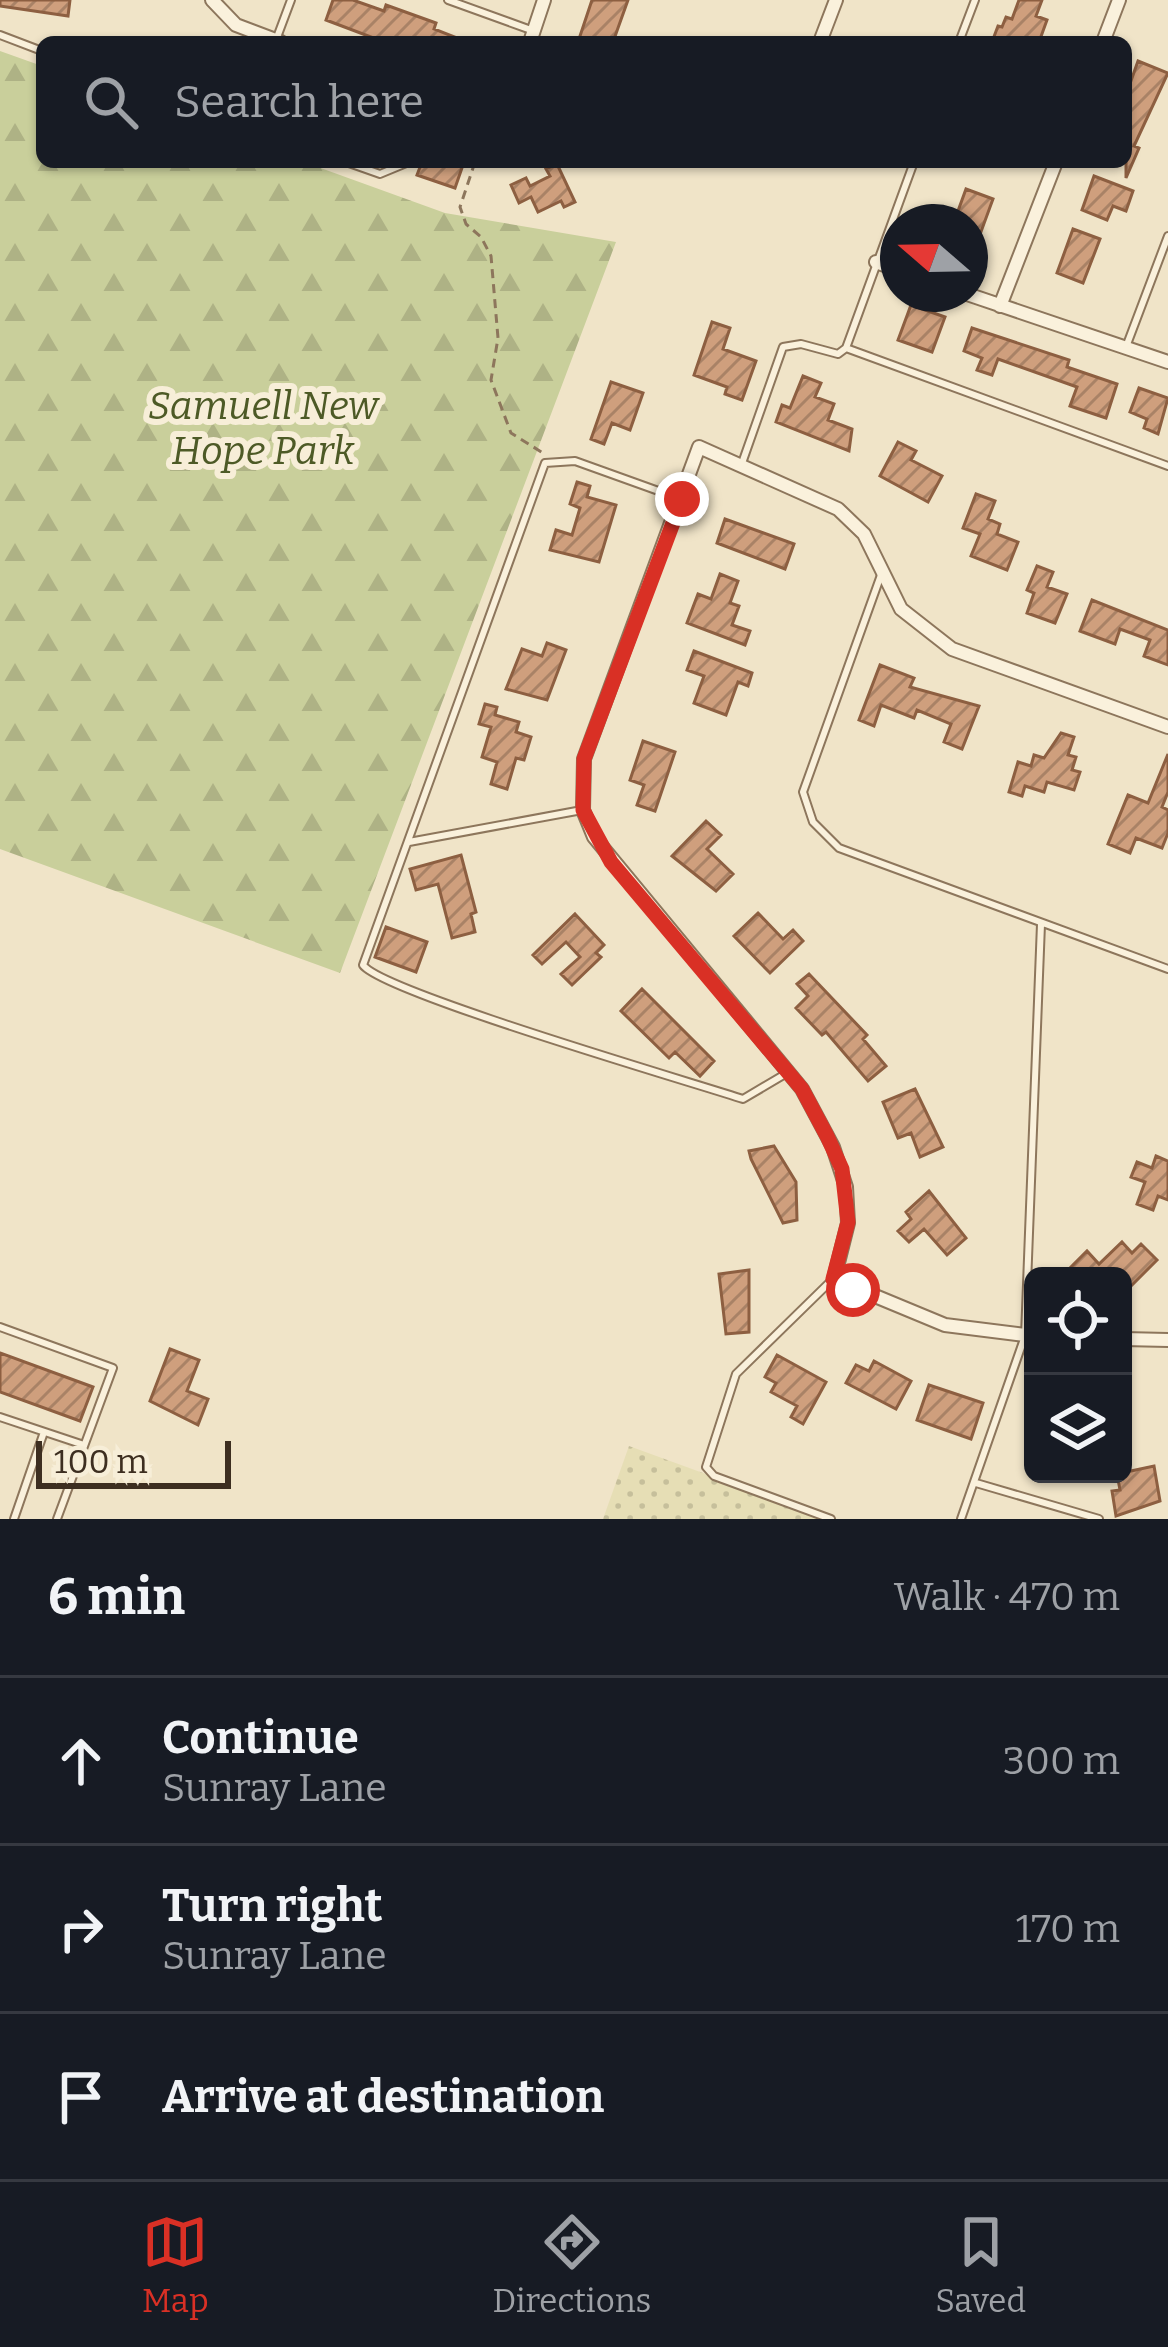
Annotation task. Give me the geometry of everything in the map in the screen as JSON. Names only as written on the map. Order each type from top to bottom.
[{"type":"street","points":[[212,0],[236,26],[265,36]]},
{"type":"street","points":[[532,36],[544,0]]},
{"type":"street","points":[[822,36],[836,0]]},
{"type":"street","points":[[1105,36],[1119,0]]},
{"type":"street","points":[[1000,306],[1054,168]]},
{"type":"street","points":[[876,262],[880,263]]},
{"type":"street","points":[[988,302],[1168,362]]},
{"type":"street","points":[[1024,1335],[945,1325],[833,1279],[848,1222],[842,1169],[802,1089],[611,862],[583,810],[584,759],[699,447],[838,509],[864,533],[901,609],[952,649],[1168,727]]},
{"type":"street","points":[[1132,1339],[1168,1340]]},
{"type":"lane","points":[[281,36],[292,0]]},
{"type":"lane","points":[[448,0],[532,36]]},
{"type":"lane","points":[[961,36],[975,0]]},
{"type":"lane","points":[[0,35],[36,49]]},
{"type":"lane","points":[[363,168],[380,174],[394,168]]},
{"type":"lane","points":[[741,466],[784,347],[802,344],[838,354],[846,348],[912,168]]},
{"type":"lane","points":[[1126,347],[1168,236]]},
{"type":"lane","points":[[846,348],[1168,466]]},
{"type":"lane","points":[[682,499],[555,459],[545,464],[363,965],[370,976],[742,1099],[787,1073]]},
{"type":"lane","points":[[883,572],[812,762],[804,806],[839,848],[1168,969]]},
{"type":"lane","points":[[409,842],[583,810]]},
{"type":"lane","points":[[1031,1267],[1041,924]]},
{"type":"lane","points":[[831,1519],[714,1476],[706,1467],[736,1374],[833,1279]]},
{"type":"lane","points":[[0,1327],[113,1368],[57,1519]]},
{"type":"lane","points":[[962,1519],[1024,1350]]},
{"type":"lane","points":[[0,1417],[84,1445]]},
{"type":"lane","points":[[14,1519],[44,1432]]},
{"type":"lane","points":[[976,1483],[1100,1519]]},
{"type":"path","points":[[473,168],[460,208],[466,224],[481,237],[491,256],[498,338],[491,380],[511,433],[555,459]]},
{"type":"shaded area","points":[[629,1446],[829,1519],[603,1519]]},
{"type":"green space","name":"Samuell New Hope Park","points":[[0,51],[36,64],[36,168],[321,168],[445,213],[616,242],[340,973],[0,849]]},
{"type":"building","points":[[0,0],[70,0],[68,16],[0,6]]},
{"type":"building","points":[[333,0],[353,0],[384,11],[386,5],[436,23],[434,29],[452,36],[368,36],[326,20]]},
{"type":"building","points":[[592,0],[628,0],[615,36],[580,36]]},
{"type":"building","points":[[1019,0],[1042,0],[1036,16],[1047,20],[1041,36],[994,36],[1006,17],[1012,19]]},
{"type":"building","points":[[1138,61],[1168,73],[1134,146],[1139,148],[1132,164],[1132,78]]},
{"type":"building","points":[[420,168],[462,168],[455,188],[417,175]]},
{"type":"building","points":[[559,168],[575,202],[564,207],[561,201],[538,212],[531,197],[519,203],[511,185],[526,178],[530,186],[550,176],[546,169]]},
{"type":"building","points":[[1094,176],[1133,191],[1126,211],[1113,206],[1107,220],[1082,210]]},
{"type":"building","points":[[966,189],[993,199],[988,213],[988,204],[961,204]]},
{"type":"building","points":[[1073,229],[1100,239],[1083,283],[1057,273]]},
{"type":"building","points":[[908,312],[945,317],[932,352],[898,340]]},
{"type":"building","points":[[712,322],[730,328],[723,349],[756,361],[742,400],[725,394],[727,387],[694,375]]},
{"type":"building","points":[[972,328],[1069,360],[1067,367],[1117,384],[1106,418],[1070,406],[1077,387],[998,359],[992,375],[977,370],[982,358],[964,351]]},
{"type":"building","points":[[803,376],[821,383],[815,397],[834,404],[828,420],[852,429],[849,451],[776,422],[782,405],[790,408]]},
{"type":"building","points":[[611,382],[643,393],[630,430],[612,423],[604,444],[591,439]]},
{"type":"building","points":[[1139,388],[1168,398],[1158,434],[1144,428],[1147,419],[1130,412]]},
{"type":"building","points":[[898,442],[916,451],[911,460],[942,476],[928,502],[880,476]]},
{"type":"building","points":[[577,482],[590,486],[587,497],[616,505],[599,562],[550,550],[556,530],[572,535],[580,508],[570,504]]},
{"type":"building","points":[[976,494],[995,501],[988,519],[1000,524],[997,534],[1018,542],[1007,570],[971,556],[980,534],[963,528]]},
{"type":"building","points":[[725,519],[794,544],[785,569],[717,543]]},
{"type":"building","points":[[1037,566],[1053,572],[1047,587],[1067,594],[1055,623],[1027,613],[1034,593],[1027,590]]},
{"type":"building","points":[[720,574],[738,581],[730,603],[739,606],[732,625],[750,631],[745,645],[687,623],[698,594],[711,599]]},
{"type":"building","points":[[1092,600],[1168,630],[1168,665],[1144,656],[1150,640],[1120,629],[1115,644],[1080,631]]},
{"type":"building","points":[[547,643],[566,650],[547,700],[506,689],[522,649],[542,656]]},
{"type":"building","points":[[694,651],[752,673],[748,686],[738,682],[726,715],[694,703],[704,676],[687,670]]},
{"type":"building","points":[[880,665],[914,678],[910,687],[979,706],[962,749],[944,742],[951,724],[917,710],[914,718],[881,705],[874,726],[859,720]]},
{"type":"building","points":[[485,704],[497,707],[495,715],[519,722],[516,732],[531,737],[524,760],[516,758],[507,789],[491,784],[497,762],[482,757],[491,727],[479,724]]},
{"type":"building","points":[[1061,733],[1074,737],[1068,755],[1076,757],[1072,770],[1080,772],[1074,790],[1047,782],[1044,792],[1025,786],[1022,796],[1009,792],[1018,762],[1031,766],[1034,755],[1044,758]]},
{"type":"building","points":[[643,741],[675,752],[655,811],[637,805],[644,785],[630,780]]},
{"type":"building","points":[[1168,754],[1168,792],[1162,807],[1168,810],[1168,833],[1162,848],[1136,838],[1130,853],[1108,844],[1128,795],[1148,803]]},
{"type":"building","points":[[706,821],[721,835],[707,849],[733,874],[716,891],[672,856]]},
{"type":"building","points":[[461,855],[476,912],[471,914],[475,932],[452,938],[438,884],[416,890],[410,869]]},
{"type":"building","points":[[758,913],[783,939],[793,930],[803,941],[770,973],[734,936]]},
{"type":"building","points":[[575,914],[604,945],[596,953],[601,957],[572,985],[561,974],[580,957],[566,942],[542,964],[533,955]]},
{"type":"building","points":[[386,927],[427,942],[416,972],[375,957]]},
{"type":"building","points":[[809,974],[867,1035],[863,1039],[886,1066],[868,1081],[826,1032],[822,1035],[796,1008],[808,996],[797,984]]},
{"type":"building","points":[[642,989],[714,1061],[700,1076],[675,1052],[669,1058],[621,1011]]},
{"type":"building","points":[[915,1089],[943,1147],[920,1157],[911,1133],[898,1138],[883,1102]]},
{"type":"building","points":[[774,1146],[796,1182],[797,1220],[783,1223],[749,1151]]},
{"type":"building","points":[[1156,1156],[1168,1161],[1168,1200],[1158,1196],[1153,1210],[1137,1204],[1145,1182],[1131,1177],[1137,1162],[1152,1168]]},
{"type":"building","points":[[929,1191],[966,1238],[947,1255],[924,1229],[909,1242],[898,1231],[911,1219],[906,1212]]},
{"type":"building","points":[[1122,1242],[1132,1253],[1141,1244],[1157,1260],[1132,1285],[1132,1267],[1071,1267],[1087,1251],[1099,1264]]},
{"type":"building","points":[[749,1270],[749,1332],[726,1334],[719,1274]]},
{"type":"building","points":[[170,1349],[199,1360],[187,1391],[208,1399],[198,1425],[150,1401]]},
{"type":"building","points":[[0,1353],[93,1387],[80,1421],[0,1392]]},
{"type":"building","points":[[777,1355],[826,1382],[803,1424],[791,1417],[797,1406],[771,1392],[776,1383],[765,1377]]},
{"type":"building","points":[[874,1361],[911,1381],[896,1409],[846,1383],[856,1365],[869,1371]]},
{"type":"building","points":[[929,1385],[983,1403],[971,1439],[917,1420]]},
{"type":"building","points":[[1154,1466],[1160,1501],[1116,1516],[1112,1491],[1120,1490],[1119,1483],[1132,1483],[1132,1471]]},
{"type":"route","points":[[682,499],[584,759],[583,810],[611,862],[802,1089],[842,1169],[848,1222],[833,1279],[853,1290]]}]
